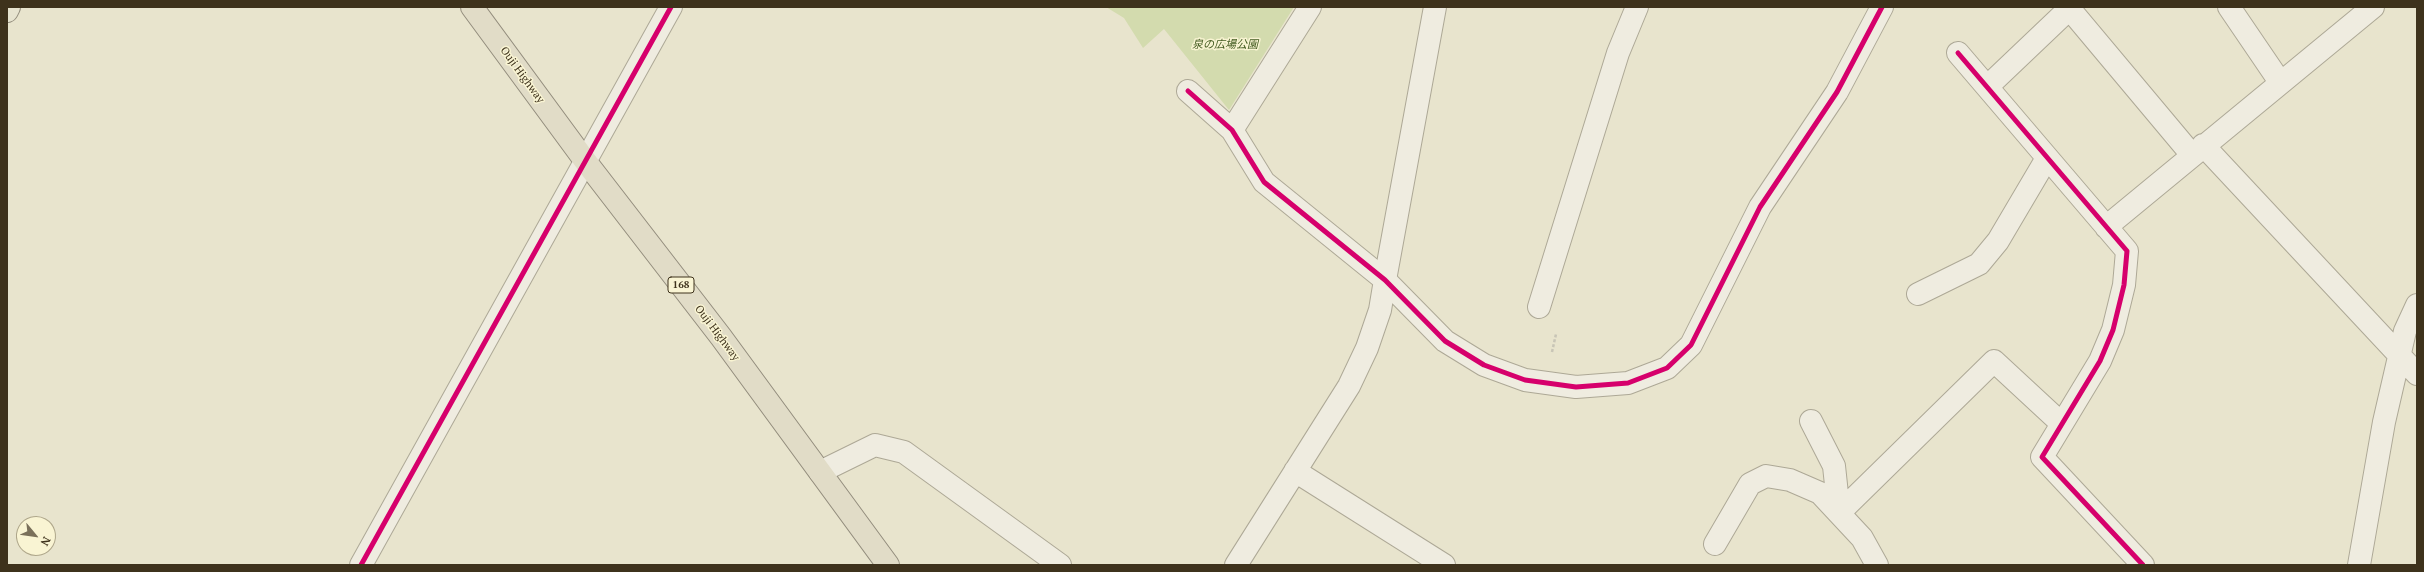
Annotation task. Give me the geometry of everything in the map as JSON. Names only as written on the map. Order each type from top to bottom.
[{"type":"highway","name":"Ouji Highway","points":[[472,7],[586,162],[716,331],[888,565]]},
{"type":"street","points":[[361,565],[671,7]]},
{"type":"street","points":[[1232,130],[1310,7]]},
{"type":"street","points":[[1236,565],[1349,386],[1364,354],[1380,310],[1435,7]]},
{"type":"street","points":[[1539,308],[1618,52],[1637,7]]},
{"type":"street","points":[[1188,91],[1232,130],[1264,182],[1385,280],[1445,341],[1484,365],[1525,380],[1576,387],[1628,383],[1667,368],[1691,345],[1760,207],[1837,92],[1882,7]]},
{"type":"street","points":[[2229,7],[2280,82]]},
{"type":"street","points":[[2106,226],[2373,7]]},
{"type":"street","points":[[1987,87],[2069,8],[2198,150],[2417,374]]},
{"type":"street","points":[[1958,54],[2127,251],[2124,285],[2113,330],[2100,361],[2042,457],[2143,565]]},
{"type":"street","points":[[1918,294],[1979,264],[1998,241],[2047,158]]},
{"type":"street","points":[[2360,565],[2384,422],[2405,331],[2417,305]]},
{"type":"street","points":[[1839,513],[1994,361],[2062,424]]},
{"type":"street","points":[[1811,421],[1834,466],[1839,513]]},
{"type":"street","points":[[820,472],[875,445],[904,452],[1060,565]]},
{"type":"street","points":[[1295,471],[1444,565]]},
{"type":"street","points":[[1715,544],[1750,484],[1766,476],[1790,480],[1820,493],[1862,538],[1877,565]]},
{"type":"path","points":[[1539,308],[1560,315],[1546,383]]},
{"type":"green space","name":"泉の広場公園","points":[[1106,7],[1294,7],[1229,110],[1164,29],[1143,48],[1124,18]]},
{"type":"cycle path","points":[[361,565],[671,7]]},
{"type":"cycle path","points":[[1188,91],[1232,130],[1264,182],[1385,280],[1445,341],[1484,365],[1525,380],[1576,387],[1628,383],[1667,368],[1691,345],[1760,207],[1837,92],[1882,7]]},
{"type":"cycle path","points":[[1958,53],[2127,251],[2124,285],[2113,330],[2100,361],[2042,457],[2143,565]]}]
